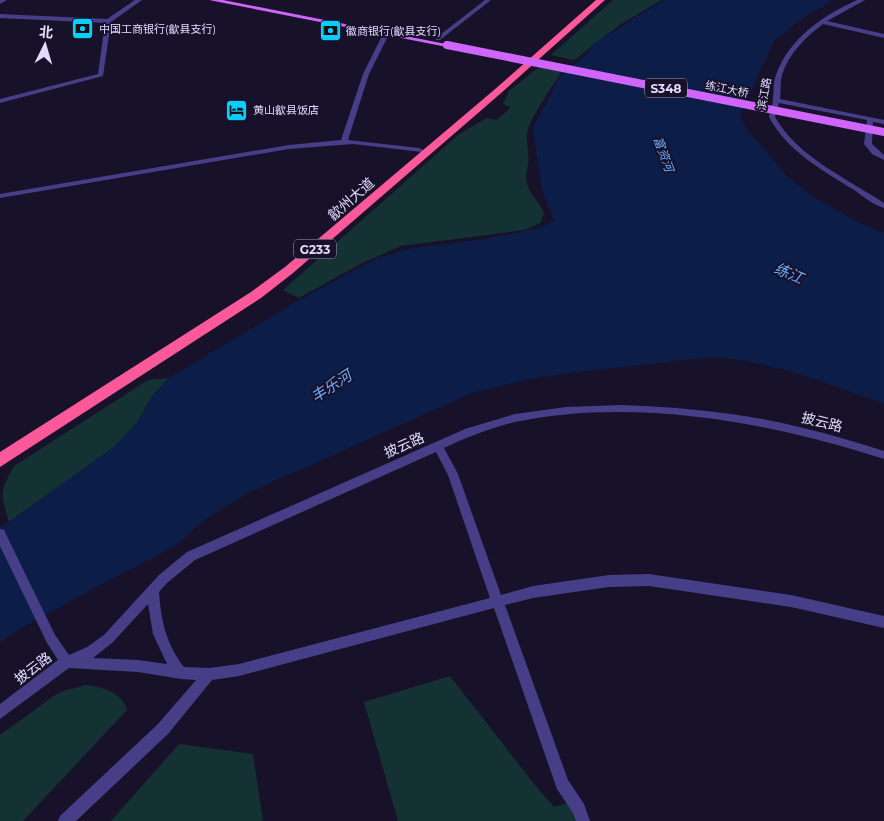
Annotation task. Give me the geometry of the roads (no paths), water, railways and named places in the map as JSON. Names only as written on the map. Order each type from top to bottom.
[{"type":"highway","name":"歙州大道","points":[[0,448],[265,278],[302,250],[592,0]]},
{"type":"highway","name":"歙州大道","points":[[0,460],[248,300],[289,270],[482,105],[601,0]]},
{"type":"main road","name":"S348","points":[[212,0],[386,34],[449,43]]},
{"type":"main road","name":"S348","points":[[229,0],[438,39],[449,43]]},
{"type":"main road","name":"练江大桥","points":[[449,43],[884,128]]},
{"type":"main road","name":"练江大桥","points":[[449,43],[884,132]]},
{"type":"street","points":[[0,2],[4,0]]},
{"type":"street","points":[[0,16],[108,20],[139,0]]},
{"type":"street","points":[[438,39],[488,0]]},
{"type":"street","name":"滨江路","points":[[862,0],[826,20],[801,39],[787,56],[778,77],[772,117],[779,129],[814,160],[884,206]]},
{"type":"street","points":[[0,101],[101,75],[108,20]]},
{"type":"street","points":[[826,20],[884,32]]},
{"type":"street","points":[[826,20],[884,36]]},
{"type":"street","points":[[344,142],[366,74],[386,34]]},
{"type":"street","points":[[776,100],[884,122]]},
{"type":"street","points":[[870,119],[868,144],[884,158]]},
{"type":"street","points":[[0,196],[289,148],[344,142],[419,150]]},
{"type":"street","name":"披云路","points":[[0,712],[66,662],[91,652],[108,639],[153,589],[180,564],[203,550],[484,426],[527,415],[568,411],[624,410],[701,414],[758,423],[820,436],[884,456]]},
{"type":"street","points":[[438,446],[453,474],[562,784],[578,809],[583,821]]},
{"type":"street","points":[[0,534],[50,639],[66,662],[138,666],[182,673],[209,674],[239,670],[498,601],[551,588],[589,582],[649,580],[791,601],[884,622]]},
{"type":"street","points":[[153,589],[155,620],[162,642],[170,661],[182,673]]},
{"type":"street","points":[[65,821],[163,729],[209,674]]},
{"type":"water","points":[[663,0],[833,0],[802,19],[774,41],[740,116],[745,127],[787,176],[815,198],[860,223],[884,233],[884,404],[813,379],[758,363],[718,358],[561,374],[494,387],[472,393],[246,494],[209,517],[176,545],[26,625],[0,642],[0,528],[114,447],[136,424],[153,395],[169,378],[299,300],[377,258],[412,248],[477,240],[537,229],[554,221],[542,190],[533,130],[535,124],[560,76],[588,53],[592,45]]},
{"type":"place","name":"中国工商银行(歙县支行)","points":[[83,29]]},
{"type":"place","name":"徽商银行(歙县支行)","points":[[330,31]]},
{"type":"place","name":"黄山歙县饭店","points":[[237,110]]},
{"type":"water label","name":"富资河","points":[[664,154]]},
{"type":"water label","name":"练江","points":[[789,273]]},
{"type":"water label","name":"丰乐河","points":[[331,386]]}]
